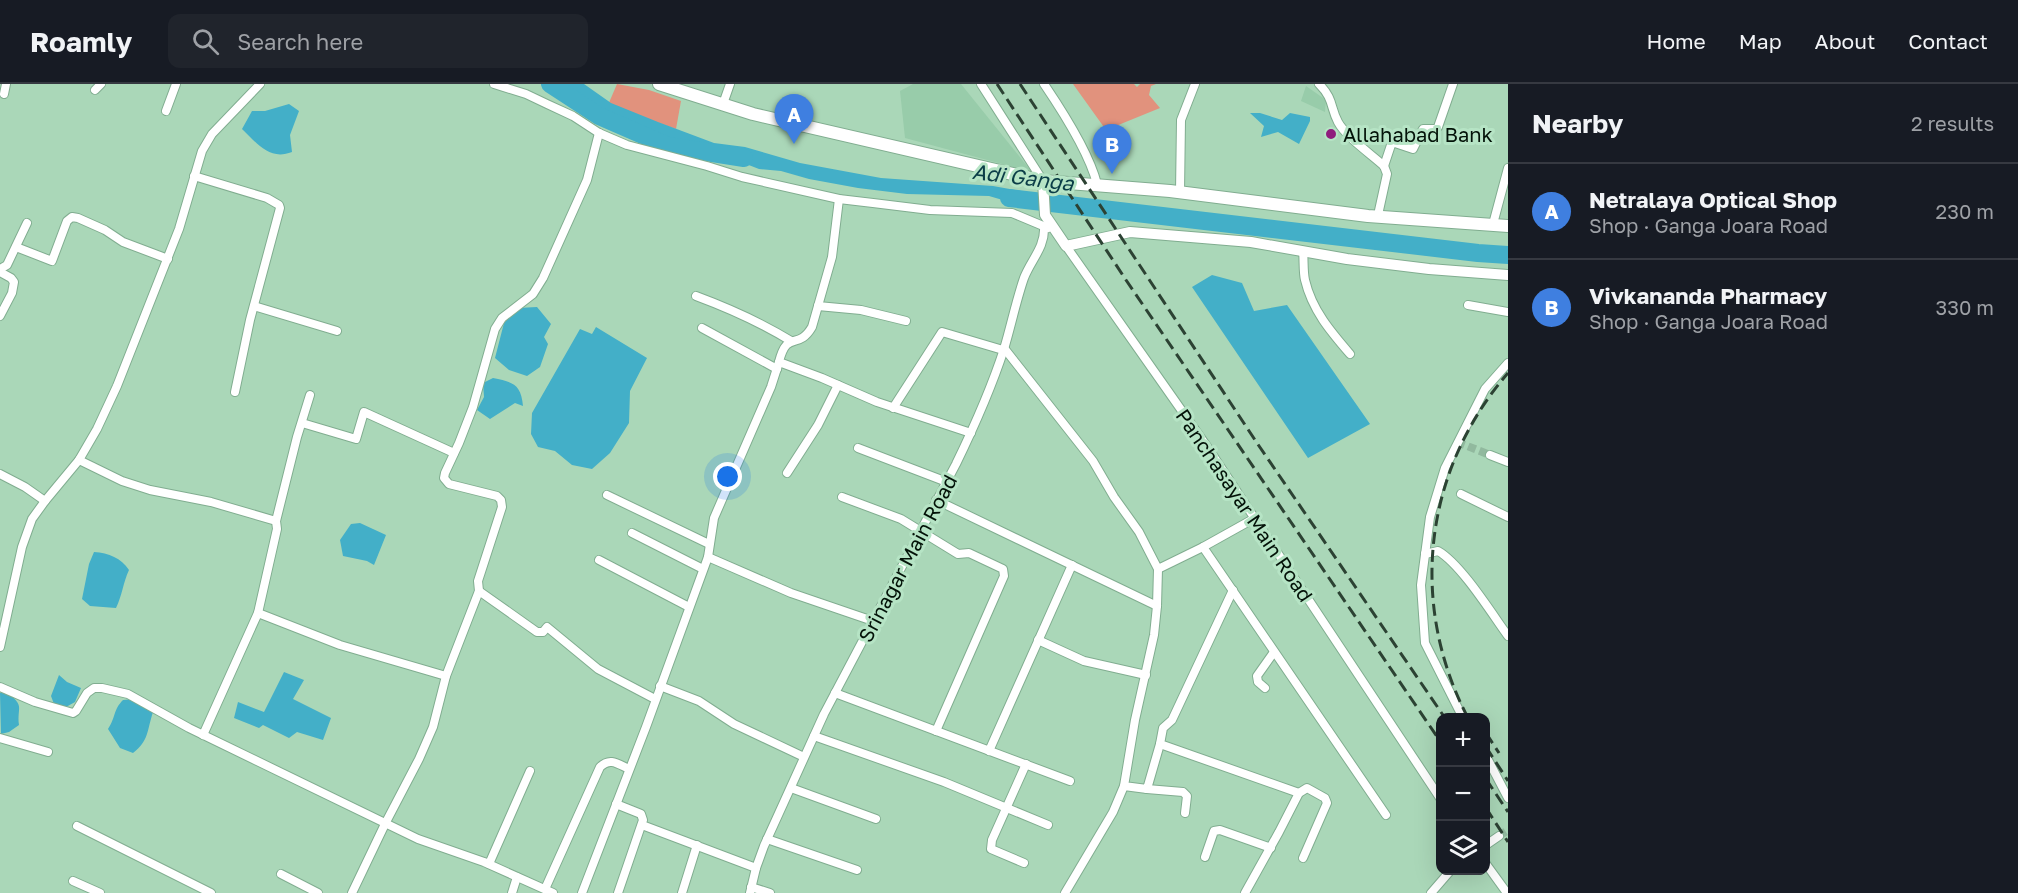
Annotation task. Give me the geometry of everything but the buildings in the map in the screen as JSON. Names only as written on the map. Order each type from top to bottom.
[{"type":"main road","points":[[659,84],[764,116],[1043,181],[1180,192],[1368,216],[1508,226]]},
{"type":"street","points":[[4,94],[6,84]]},
{"type":"street","points":[[166,111],[176,84]]},
{"type":"street","points":[[0,647],[22,547],[32,519],[79,460],[98,429],[168,260],[189,200],[202,151],[212,134],[260,84]]},
{"type":"street","points":[[494,84],[526,94],[573,116],[599,133],[627,145],[742,177],[839,199],[930,210],[1012,213],[1049,228]]},
{"type":"street","points":[[723,104],[730,84]]},
{"type":"street","points":[[981,84],[1043,181]]},
{"type":"street","points":[[1044,84],[1092,166],[1097,184]]},
{"type":"street","points":[[1180,192],[1181,120],[1195,84]]},
{"type":"street","points":[[1319,84],[1327,92],[1338,122],[1344,130],[1384,166],[1387,174],[1378,215]]},
{"type":"street","points":[[1384,166],[1392,142],[1413,149],[1423,129],[1436,129],[1453,84]]},
{"type":"street","points":[[352,893],[433,727],[446,676],[479,591],[478,581],[502,507],[497,495],[449,484],[444,478],[445,473],[473,407],[495,329],[502,318],[533,294],[543,278],[587,180],[599,133]]},
{"type":"street","points":[[1492,224],[1508,168]]},
{"type":"street","points":[[194,176],[267,198],[280,208],[254,306],[235,392]]},
{"type":"street","name":"Panchasayar Main Road","points":[[1043,181],[1045,215],[1049,228],[1066,246],[1255,518],[1436,792]]},
{"type":"street","points":[[582,893],[708,557],[714,518],[722,495],[758,418],[783,348],[791,341],[807,336],[812,327],[832,257],[839,199]]},
{"type":"street","points":[[16,247],[52,261],[67,221],[72,217],[105,230],[123,242],[168,260]]},
{"type":"street","points":[[0,316],[12,293],[14,282],[0,271],[8,265],[27,223]]},
{"type":"street","name":"Srinagar Main Road","points":[[751,890],[756,868],[767,839],[814,736],[971,433],[1004,349],[1014,307],[1026,274],[1049,228]]},
{"type":"street","points":[[1066,246],[1130,232],[1251,242],[1347,259],[1429,269],[1508,275]]},
{"type":"street","points":[[1303,251],[1305,280],[1313,303],[1324,325],[1350,354]]},
{"type":"street","points":[[696,296],[735,310],[791,341]]},
{"type":"street","points":[[1468,305],[1508,312]]},
{"type":"street","points":[[254,306],[337,331]]},
{"type":"street","points":[[818,306],[861,310],[906,321]]},
{"type":"street","points":[[702,328],[778,365],[838,385],[893,408],[971,433]]},
{"type":"street","points":[[893,408],[942,332],[1004,349],[1093,460],[1114,497],[1139,532],[1158,569],[1154,635],[1135,720],[1124,786],[1113,812],[1065,893]]},
{"type":"street","points":[[1461,713],[1425,644],[1421,585],[1425,554],[1430,517],[1445,468],[1485,389],[1508,363]]},
{"type":"street","points":[[787,473],[818,425],[838,385]]},
{"type":"street","points":[[203,735],[258,613],[277,529],[276,521],[310,395]]},
{"type":"street","points":[[303,423],[356,439],[364,412],[454,453]]},
{"type":"street","points":[[858,447],[947,482]]},
{"type":"street","points":[[1490,455],[1508,462]]},
{"type":"street","points":[[79,460],[122,481],[150,490],[211,502],[276,521]]},
{"type":"street","points":[[0,474],[45,501]]},
{"type":"street","points":[[1461,494],[1508,517]]},
{"type":"street","points":[[607,495],[709,544]]},
{"type":"street","points":[[842,497],[901,519],[920,533],[957,554],[969,554],[1003,569],[1004,576],[936,731]]},
{"type":"street","points":[[936,500],[1157,606]]},
{"type":"street","points":[[1158,569],[1255,518]]},
{"type":"street","points":[[632,533],[703,569]]},
{"type":"street","points":[[1203,547],[1386,815]]},
{"type":"street","points":[[1425,554],[1438,551],[1446,556],[1481,597],[1508,636]]},
{"type":"street","points":[[708,557],[791,593],[873,621]]},
{"type":"street","points":[[599,560],[689,607]]},
{"type":"street","points":[[989,750],[1072,565]]},
{"type":"street","points":[[1147,789],[1163,728],[1172,720],[1233,590]]},
{"type":"street","points":[[479,591],[537,632],[543,632],[548,627],[598,669],[655,699]]},
{"type":"street","points":[[258,613],[340,645],[446,676]]},
{"type":"street","points":[[1038,640],[1084,661],[1146,675]]},
{"type":"street","points":[[1265,688],[1258,682],[1257,676],[1274,652]]},
{"type":"street","points":[[660,686],[699,701],[734,724],[804,757]]},
{"type":"street","points":[[0,687],[35,702],[73,713],[87,693],[94,688],[128,694],[203,735],[385,824],[418,839],[489,864],[549,891],[600,766],[610,761],[629,769]]},
{"type":"street","points":[[835,693],[1070,781]]},
{"type":"street","points":[[814,736],[944,782],[1047,825]]},
{"type":"street","points":[[0,738],[48,752]]},
{"type":"street","points":[[1160,744],[1299,793]]},
{"type":"street","points":[[1024,863],[991,849],[992,840],[1026,764]]},
{"type":"street","points":[[1490,765],[1508,798]]},
{"type":"street","points":[[489,864],[530,771]]},
{"type":"street","points":[[1124,786],[1183,792],[1187,796],[1185,813]]},
{"type":"street","points":[[791,788],[876,819]]},
{"type":"street","points":[[1245,893],[1299,793],[1306,788],[1325,798],[1327,803],[1303,858]]},
{"type":"street","points":[[616,804],[643,816],[642,825],[618,893]]},
{"type":"street","points":[[642,825],[756,868]]},
{"type":"street","points":[[77,826],[211,893]]},
{"type":"street","points":[[1205,857],[1214,831],[1220,830],[1271,848]]},
{"type":"street","points":[[1490,842],[1499,836]]},
{"type":"street","points":[[767,839],[857,870]]},
{"type":"street","points":[[682,893],[697,845]]},
{"type":"street","points":[[1490,871],[1507,893]]},
{"type":"street","points":[[281,874],[318,893]]},
{"type":"street","points":[[1431,893],[1447,875]]},
{"type":"street","points":[[512,893],[517,878]]},
{"type":"street","points":[[73,881],[100,893]]},
{"type":"street","points":[[751,890],[770,893]]},
{"type":"shaded area","points":[[617,84],[649,90],[681,101],[676,129],[608,105]]},
{"type":"shaded area","points":[[913,84],[961,84],[1032,172],[905,138],[900,91]]},
{"type":"shaded area","points":[[1073,84],[1134,84],[1137,87],[1140,84],[1156,84],[1151,86],[1149,95],[1160,108],[1106,130]]},
{"type":"shaded area","points":[[1306,86],[1326,100],[1325,112],[1301,101]]},
{"type":"water","points":[[546,84],[584,84],[611,103],[714,143],[745,147],[800,163],[881,178],[993,186],[1027,192],[1036,207],[1030,208],[989,196],[907,194],[858,188],[781,171],[759,169],[710,150],[656,139]]},
{"type":"water","points":[[289,104],[299,111],[290,135],[292,152],[277,154],[270,152],[258,145],[242,129],[252,111],[265,111]]},
{"type":"water","points":[[1250,113],[1260,113],[1282,120],[1290,113],[1310,117],[1310,121],[1299,144],[1278,132],[1261,137],[1264,126]]},
{"type":"water","points":[[1212,275],[1242,283],[1254,311],[1287,305],[1370,424],[1308,458],[1192,287]]},
{"type":"water","points":[[537,307],[551,324],[544,337],[548,344],[540,367],[527,376],[509,370],[495,358],[504,323],[518,308]]},
{"type":"water","points":[[596,327],[647,358],[630,391],[629,423],[610,453],[592,469],[572,465],[555,451],[538,447],[531,434],[532,413],[580,329],[592,334]]},
{"type":"water","points":[[493,378],[515,385],[520,393],[523,406],[515,403],[490,419],[477,410],[484,397],[483,383]]},
{"type":"water","points":[[360,523],[386,535],[374,565],[367,561],[343,556],[340,540],[351,524]]},
{"type":"water","points":[[94,552],[114,557],[129,570],[116,608],[90,606],[82,599],[89,564]]},
{"type":"water","points":[[284,672],[304,680],[293,699],[331,718],[323,740],[297,732],[289,738],[263,725],[259,728],[234,718],[238,702],[264,712]]},
{"type":"water","points":[[59,675],[67,682],[81,688],[75,702],[66,707],[54,704],[51,696]]},
{"type":"water","points":[[0,693],[8,693],[17,701],[19,707],[19,725],[1,734]]},
{"type":"water","points":[[135,699],[153,712],[145,740],[133,753],[120,748],[108,729],[123,700]]},
{"type":"waterway","name":"Adi Ganga","points":[[550,84],[599,116],[668,146],[744,158]]},
{"type":"waterway","name":"Adi Ganga","points":[[1009,198],[1508,255]]},
{"type":"tunnel","points":[[1457,442],[1490,455]]},
{"type":"tunnel","points":[[1499,836],[1508,830]]},
{"type":"railway","points":[[997,84],[1126,280],[1436,735]]},
{"type":"railway","points":[[1020,84],[1257,443],[1442,713]]},
{"type":"railway","points":[[1466,713],[1449,674],[1437,629],[1432,584],[1434,539],[1443,494],[1458,452],[1480,411],[1508,373]]},
{"type":"railway","points":[[1490,739],[1499,753]]},
{"type":"railway","points":[[1490,753],[1508,781]]},
{"type":"railway","points":[[1490,785],[1508,812]]},
{"type":"railway","points":[[1490,814],[1508,842]]},
{"type":"place","name":"Allahabad Bank","points":[[1331,134]]},
{"type":"place","name":"Netralaya Optical Shop","points":[[794,144]]},
{"type":"place","name":"Vivkananda Pharmacy","points":[[1112,174]]}]
